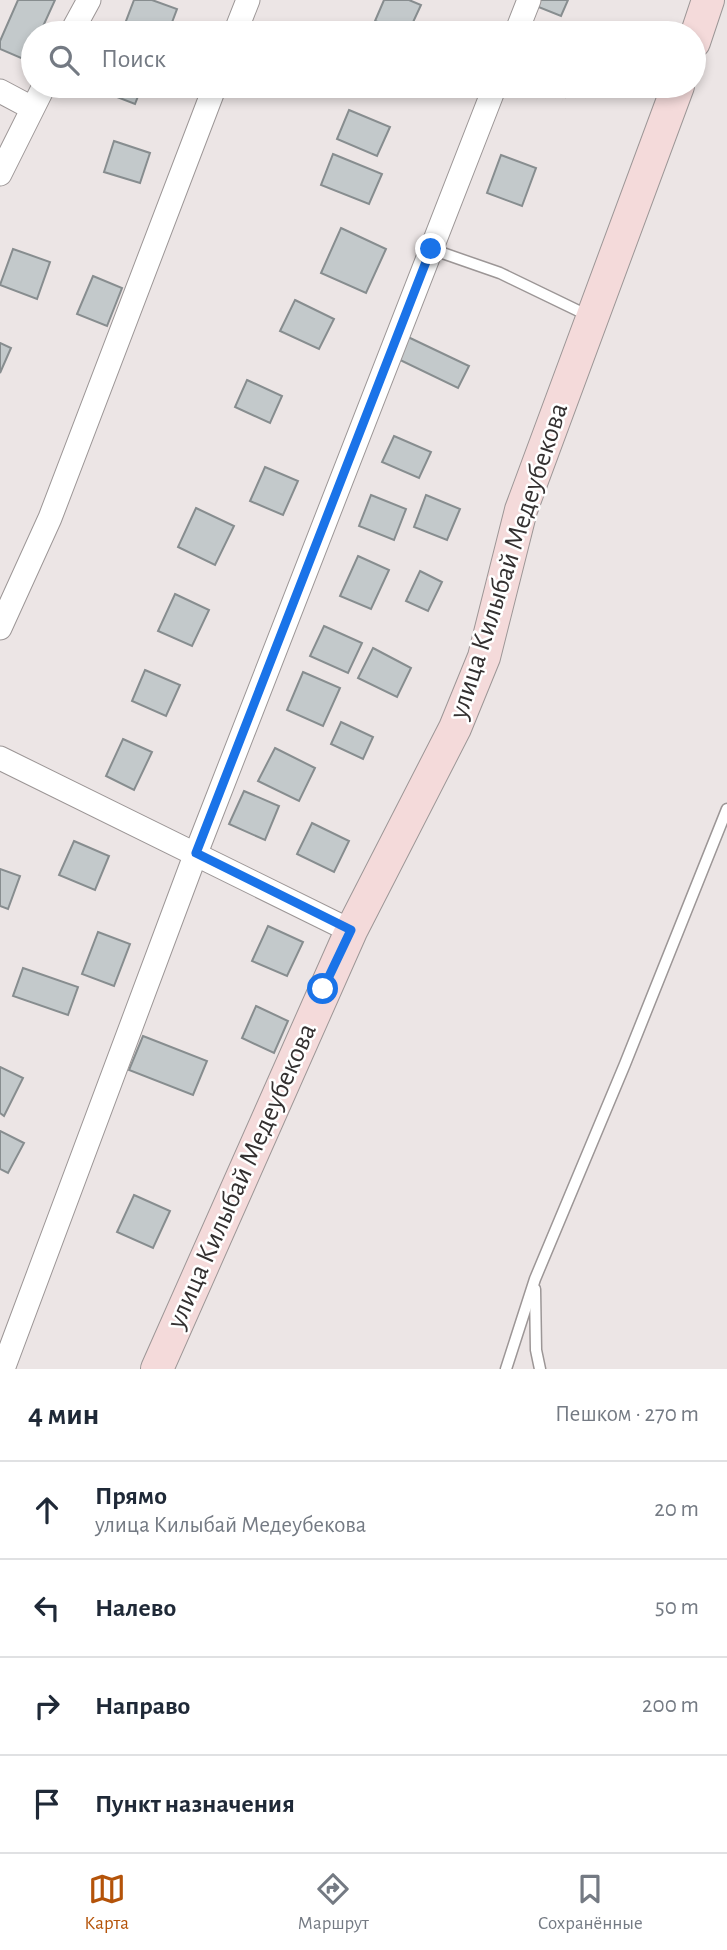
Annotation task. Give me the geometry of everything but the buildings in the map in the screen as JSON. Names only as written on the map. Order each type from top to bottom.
[{"type":"main road","points":[[702,21],[709,0]]},
{"type":"main road","name":"улица Килыбай Медеубекова","points":[[157,1369],[351,930],[455,728],[484,657],[520,510],[674,98]]},
{"type":"street","points":[[78,21],[89,0]]},
{"type":"street","points":[[240,21],[248,0]]},
{"type":"street","points":[[521,21],[529,0]]},
{"type":"street","points":[[0,91],[32,108]]},
{"type":"street","points":[[0,174],[37,98]]},
{"type":"street","points":[[0,628],[50,518],[210,98]]},
{"type":"street","points":[[3,1369],[196,853],[490,98]]},
{"type":"street","points":[[0,758],[351,930]]},
{"type":"lane","points":[[431,249],[500,273],[592,317]]},
{"type":"lane","points":[[506,1369],[535,1279],[727,809]]},
{"type":"lane","points":[[535,1279],[536,1350],[540,1369]]},
{"type":"route","points":[[323,989],[351,930],[196,853],[431,249]]}]
